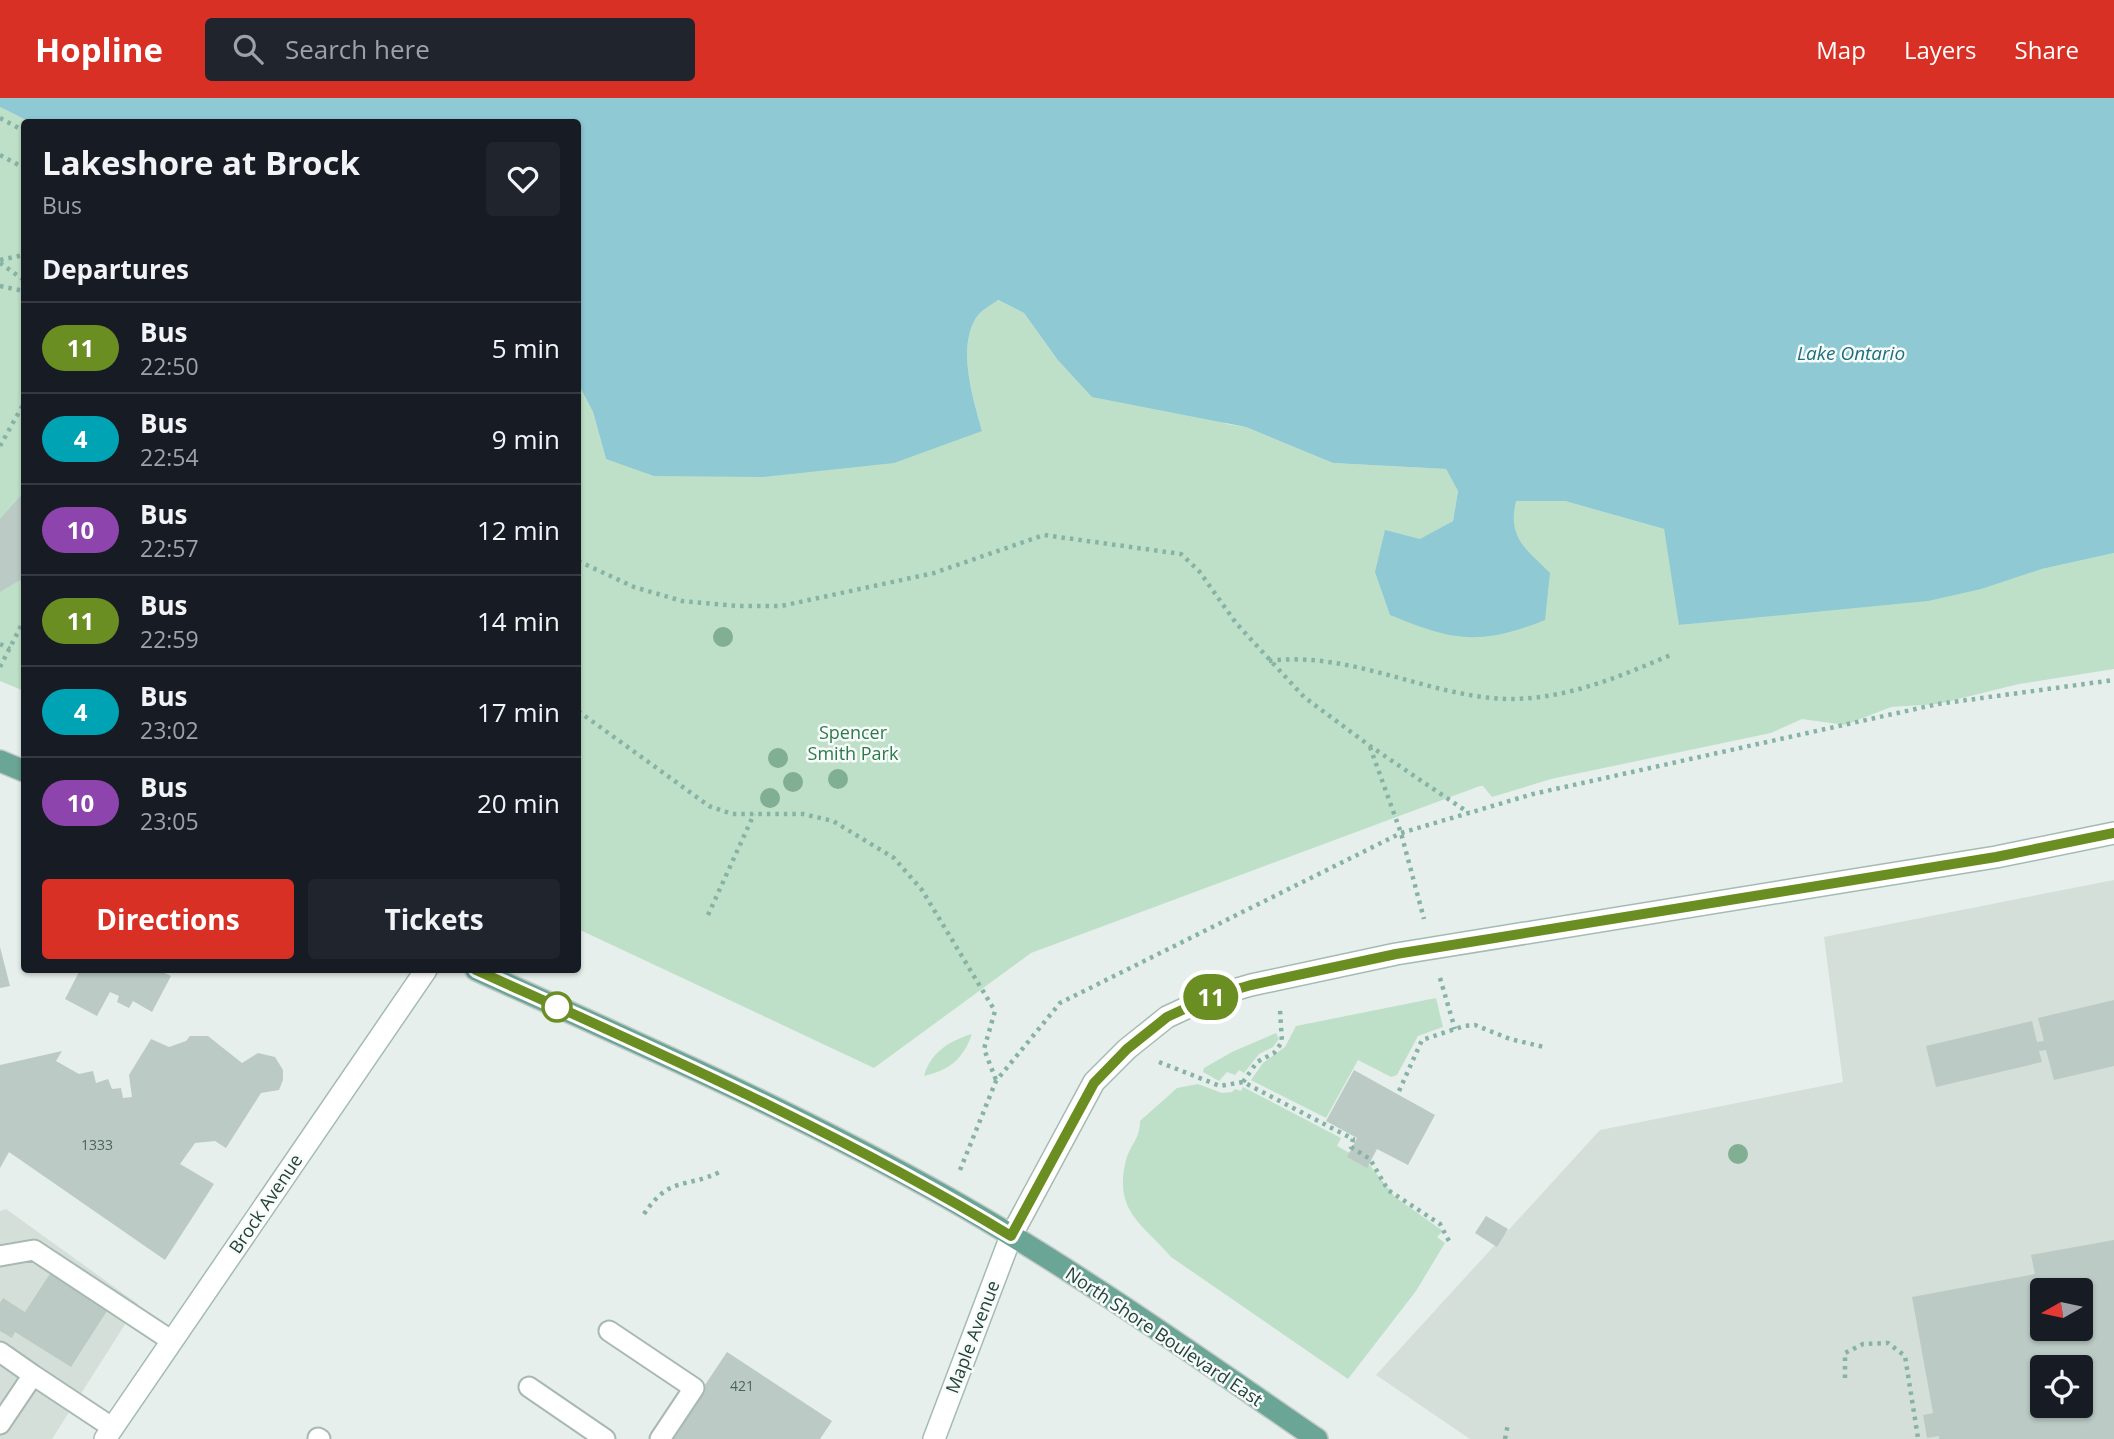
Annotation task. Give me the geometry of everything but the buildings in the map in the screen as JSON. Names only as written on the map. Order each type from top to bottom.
[{"type":"main road","points":[[0,761],[21,770]]},
{"type":"main road","name":"Maple Avenue","points":[[934,1439],[1011,1236],[1094,1083],[1127,1049],[1167,1017],[1210,997],[1396,954],[1983,859],[2114,833]]},
{"type":"main road","name":"Brock Avenue","points":[[109,1433],[424,973]]},
{"type":"main road","name":"North Shore Boulevard East","points":[[483,973],[765,1101],[948,1198],[1011,1236],[1317,1439]]},
{"type":"lane","points":[[0,1256],[34,1251],[172,1341]]},
{"type":"lane","points":[[608,1331],[694,1388],[660,1439]]},
{"type":"lane","points":[[0,1352],[109,1433]]},
{"type":"lane","points":[[0,1424],[33,1375]]},
{"type":"lane","points":[[529,1387],[605,1439]]},
{"type":"path","points":[[0,118],[21,129]]},
{"type":"path","points":[[0,155],[21,166]]},
{"type":"path","points":[[0,261],[21,256]]},
{"type":"path","points":[[0,261],[21,278]]},
{"type":"path","points":[[0,286],[21,290]]},
{"type":"path","points":[[0,446],[21,408]]},
{"type":"path","points":[[581,562],[634,587],[682,601],[738,606],[781,606],[934,573],[1044,535],[1181,554],[1199,572],[1236,623],[1304,697],[1370,746],[1469,813]]},
{"type":"path","points":[[0,667],[21,626]]},
{"type":"path","points":[[0,644],[10,649]]},
{"type":"path","points":[[1269,661],[1308,659],[1470,694],[1508,699],[1563,694],[1631,672],[1673,654]]},
{"type":"path","points":[[948,1198],[996,1081],[1060,1003],[1401,834],[1533,794],[1938,704],[2114,680]]},
{"type":"path","points":[[581,713],[709,806],[732,814],[803,814],[833,821],[894,858],[922,890],[995,1011],[984,1049],[996,1081]]},
{"type":"path","points":[[1370,746],[1401,834],[1455,1029]]},
{"type":"path","points":[[708,915],[754,814]]},
{"type":"path","points":[[1243,1082],[1257,1062],[1274,1053],[1282,1042],[1283,1030],[1276,980]]},
{"type":"path","points":[[1399,1091],[1422,1040],[1455,1029],[1475,1025],[1510,1039],[1544,1046]]},
{"type":"path","points":[[1127,1049],[1220,1086],[1243,1082],[1353,1139],[1351,1147],[1370,1160],[1388,1190],[1440,1224],[1450,1244]]},
{"type":"path","points":[[644,1214],[654,1198],[671,1185],[706,1179],[722,1171]]},
{"type":"path","points":[[1845,1378],[1845,1353],[1863,1344],[1888,1343],[1905,1356],[1919,1438]]},
{"type":"path","points":[[1505,1439],[1508,1424]]},
{"type":"shaded area","points":[[2114,880],[2114,1439],[1470,1439],[1376,1375],[1600,1130],[1843,1082],[1824,937]]},
{"type":"shaded area","points":[[6,1209],[138,1304],[52,1439],[0,1439],[0,1211]]},
{"type":"green space","points":[[0,107],[24,119],[21,119],[21,690],[0,681]]},
{"type":"green space","name":"Spencer Smith Park","points":[[997,300],[1024,313],[1057,359],[1227,424],[1246,427],[1333,463],[1446,469],[1458,491],[1453,521],[1430,534],[1520,562],[1512,523],[1515,501],[1565,501],[1664,529],[1680,625],[1981,588],[2042,569],[2114,553],[2114,669],[2019,684],[1938,704],[1891,707],[1845,725],[1802,719],[1771,733],[1551,779],[1492,797],[1480,786],[1031,953],[874,1068],[581,930],[581,389],[593,412],[606,459],[982,431],[967,359],[970,330],[983,311]]},
{"type":"green space","points":[[1436,998],[1443,1027],[1418,1036],[1397,1075],[1391,1077],[1358,1060],[1326,1118],[1251,1080],[1263,1063],[1285,1047],[1296,1026]]},
{"type":"green space","points":[[1276,1033],[1279,1039],[1273,1047],[1259,1054],[1244,1073],[1239,1070],[1235,1075],[1227,1072],[1219,1081],[1203,1072],[1204,1068],[1232,1052]]},
{"type":"green space","points":[[972,1034],[960,1057],[948,1067],[924,1076],[936,1054],[956,1040]]},
{"type":"green space","points":[[1198,1084],[1222,1093],[1235,1089],[1241,1091],[1243,1087],[1341,1138],[1337,1146],[1368,1163],[1395,1197],[1443,1231],[1437,1237],[1445,1243],[1416,1291],[1348,1379],[1171,1257],[1141,1226],[1127,1205],[1123,1178],[1126,1160],[1139,1132],[1140,1121],[1177,1088]]},
{"type":"water","name":"Lake Ontario","points":[[0,98],[2114,98],[2114,553],[2042,569],[1981,589],[1928,601],[1679,625],[1664,529],[1565,501],[1516,501],[1516,534],[1526,549],[1550,573],[1545,620],[1484,637],[1450,635],[1390,615],[1375,572],[1385,530],[1420,539],[1453,521],[1458,491],[1446,469],[1333,463],[1246,427],[1092,397],[1057,359],[1024,313],[998,300],[976,318],[970,330],[968,344],[968,374],[982,431],[894,463],[763,477],[654,476],[606,459],[593,412],[581,389],[581,119],[24,119],[0,107]]},
{"type":"bus line","name":"11","points":[[483,973],[765,1101],[948,1198],[1011,1236],[1094,1083],[1127,1049],[1167,1017],[1210,997],[1251,985],[1396,954],[1996,857],[2114,833]]}]
